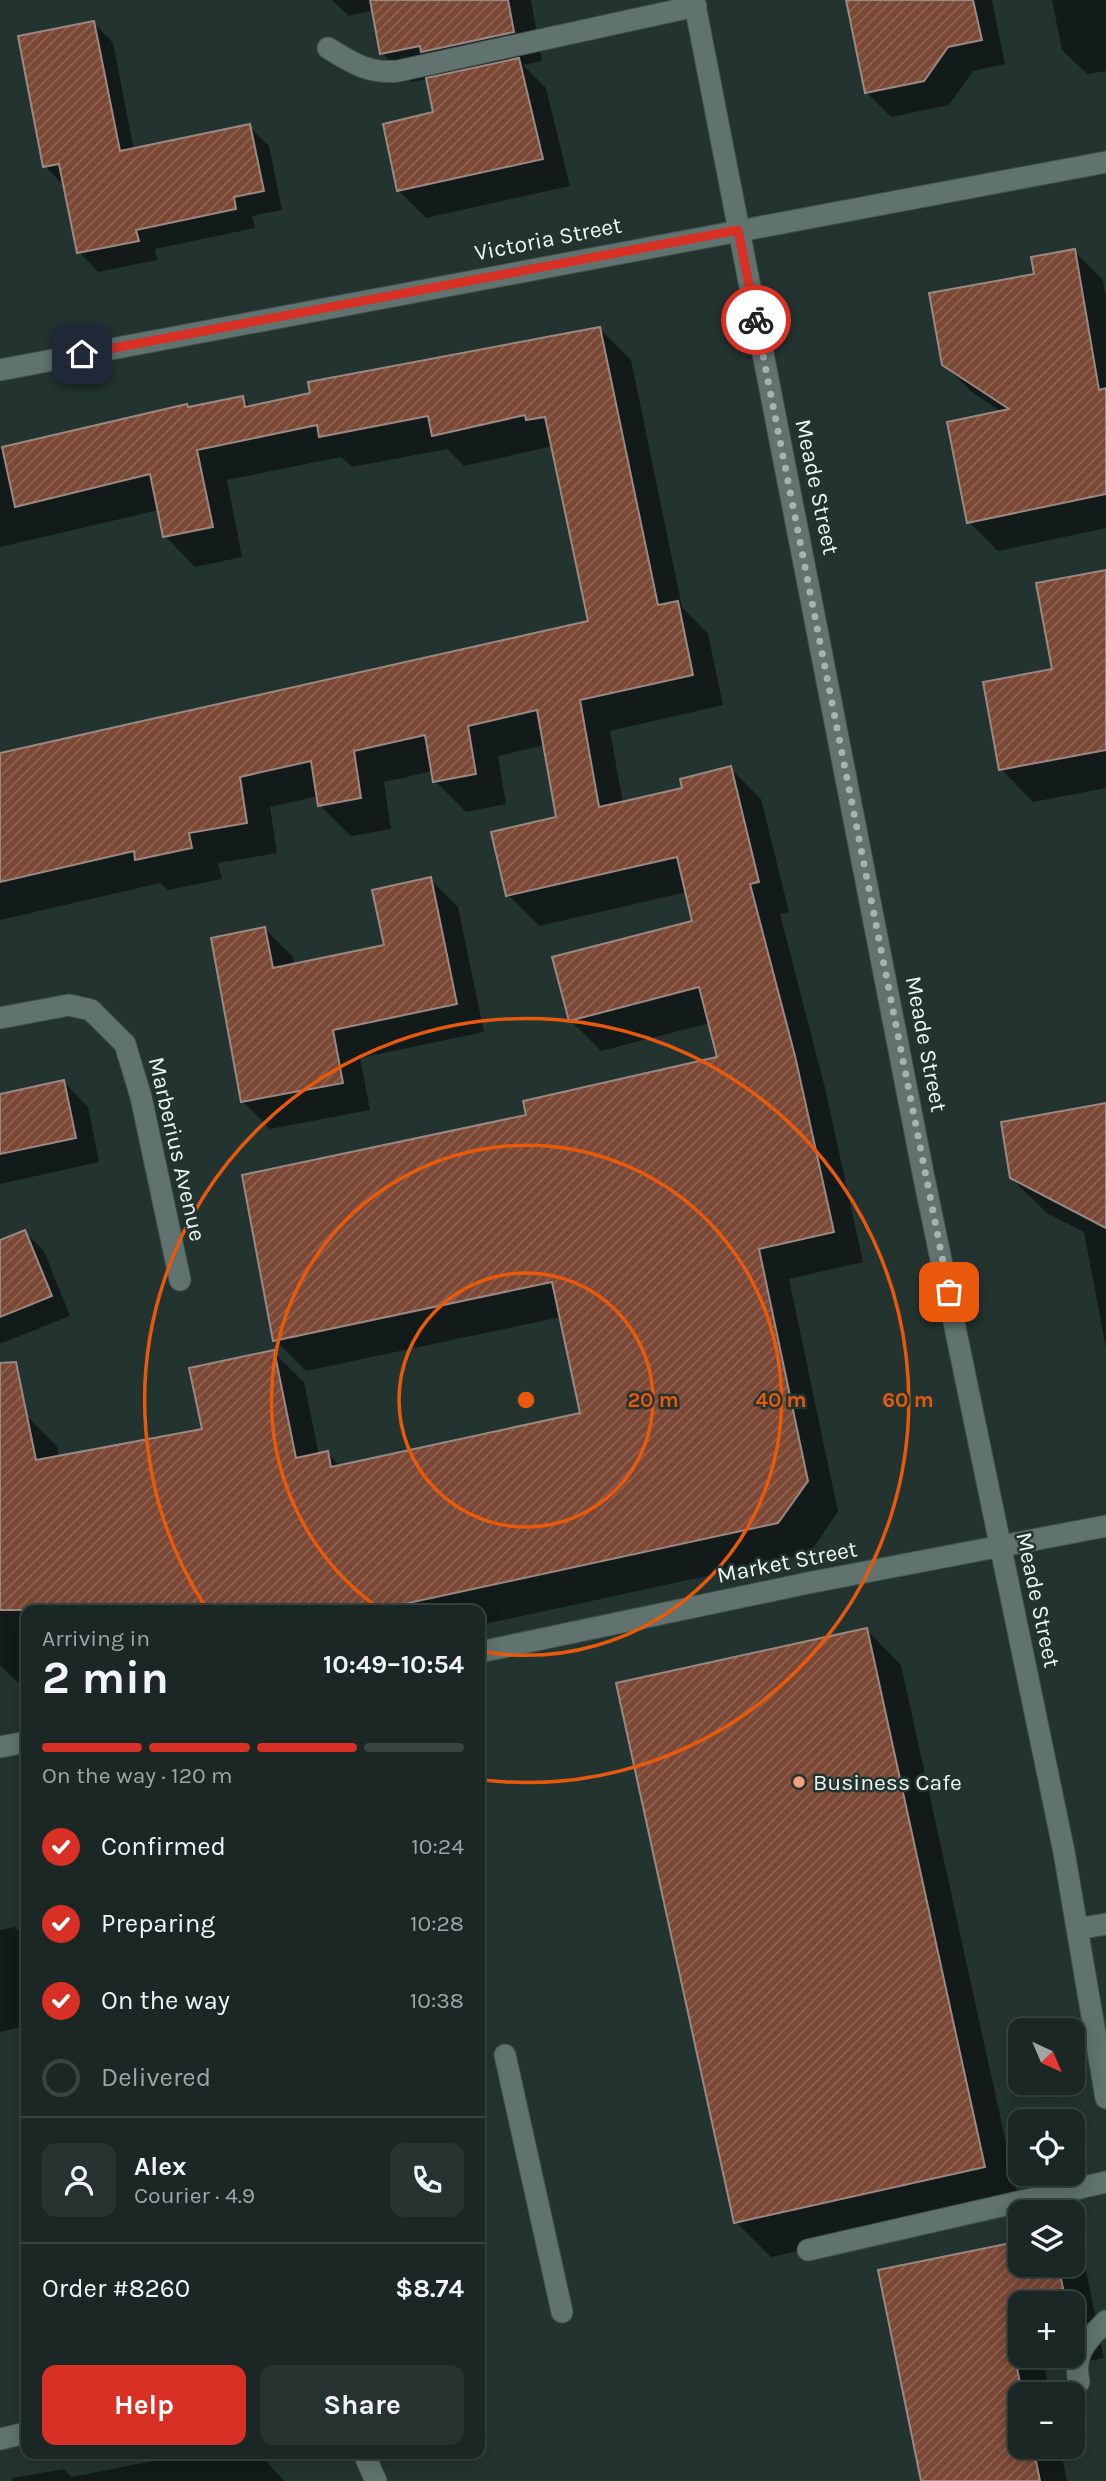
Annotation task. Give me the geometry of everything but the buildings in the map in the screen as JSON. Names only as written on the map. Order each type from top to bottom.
[{"type":"street","points":[[328,48],[361,68],[378,73],[398,71],[695,3]]},
{"type":"street","name":"Meade Street","points":[[695,3],[1000,1548],[1064,1852],[1106,2098]]},
{"type":"street","name":"Victoria Street","points":[[0,370],[1106,162]]},
{"type":"street","name":"Marberius Avenue","points":[[0,1018],[69,1005],[91,1010],[125,1044],[141,1097],[180,1280]]},
{"type":"street","name":"Market Street","points":[[485,1651],[808,1583],[1106,1526]]},
{"type":"street","points":[[0,1747],[21,1743]]},
{"type":"street","points":[[1077,1929],[1106,1924]]},
{"type":"street","points":[[505,2055],[562,2312]]},
{"type":"street","points":[[808,2250],[1106,2182]]},
{"type":"street","points":[[1079,2382],[1076,2371],[1080,2351],[1106,2320]]},
{"type":"street","points":[[0,2439],[21,2434]]},
{"type":"street","points":[[366,2459],[376,2481]]},
{"type":"way so far","points":[[756,320],[866,864],[924,1178],[949,1292]]},
{"type":"place","name":"Business Cafe","points":[[799,1782]]},
{"type":"route","points":[[82,354],[738,230],[756,320]]}]
